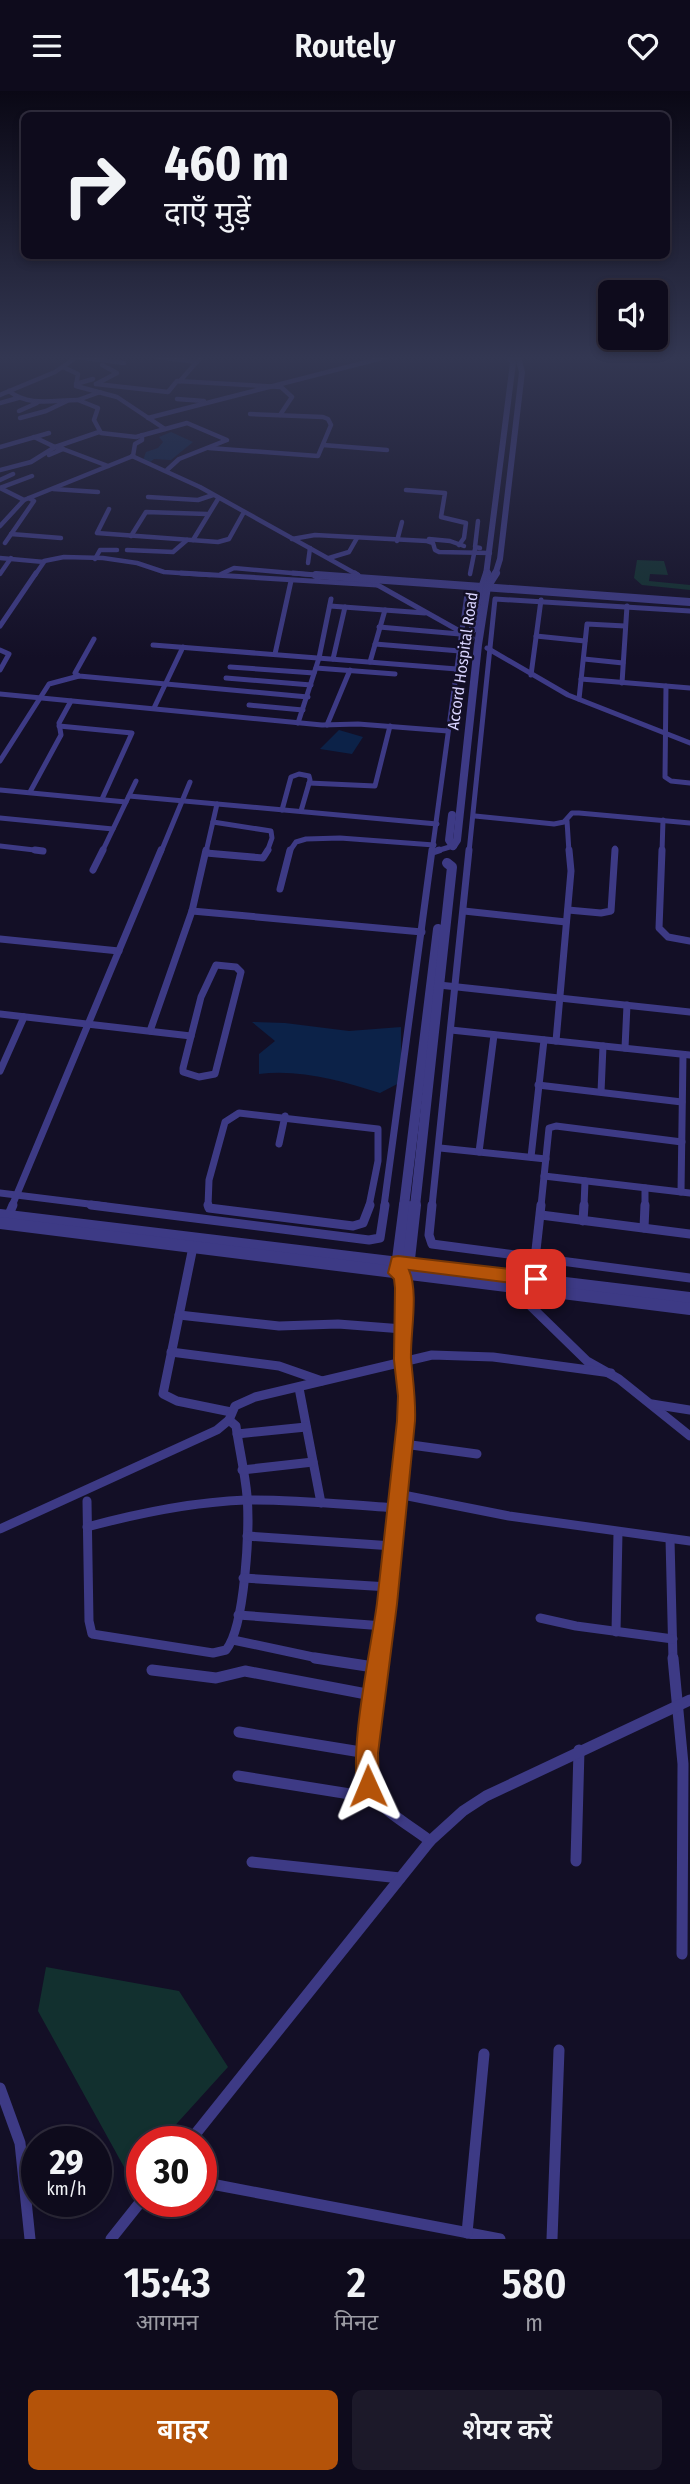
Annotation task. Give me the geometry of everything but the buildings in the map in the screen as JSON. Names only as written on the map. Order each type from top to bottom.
[{"type":"street","points":[[0,470],[31,462],[37,457]]},
{"type":"street","points":[[84,457],[108,466]]},
{"type":"street","points":[[61,538],[0,528],[26,499],[129,457]]},
{"type":"street","points":[[135,457],[167,470],[358,575]]},
{"type":"street","points":[[167,470],[183,457]]},
{"type":"street","points":[[485,585],[501,457]]},
{"type":"street","name":"Accord Hospital Road","points":[[453,846],[457,840],[475,641],[485,585],[500,559],[512,457]]},
{"type":"street","points":[[0,480],[13,474]]},
{"type":"street","points":[[0,488],[32,476]]},
{"type":"street","points":[[0,488],[35,501],[5,543]]},
{"type":"street","points":[[50,488],[98,492]]},
{"type":"street","points":[[406,490],[446,493],[441,517],[466,523],[464,538],[459,545]]},
{"type":"street","points":[[148,496],[198,500],[216,497]]},
{"type":"street","points":[[127,550],[173,552],[190,540],[216,497]]},
{"type":"street","points":[[109,509],[97,533],[227,541],[244,512]]},
{"type":"street","points":[[0,510],[13,511]]},
{"type":"street","points":[[131,536],[146,512],[207,515]]},
{"type":"street","points":[[470,574],[478,521]]},
{"type":"street","points":[[397,541],[402,522]]},
{"type":"street","points":[[292,539],[308,535],[431,542],[435,544],[435,550],[442,554],[490,551]]},
{"type":"street","points":[[329,558],[349,552],[358,538]]},
{"type":"street","points":[[427,539],[475,550]]},
{"type":"street","points":[[308,563],[310,548]]},
{"type":"street","points":[[94,559],[100,550],[117,550]]},
{"type":"street","points":[[0,558],[44,561],[59,556],[138,563],[164,572],[377,585]]},
{"type":"street","points":[[0,575],[11,558]]},
{"type":"street","points":[[0,625],[44,561]]},
{"type":"street","points":[[218,576],[234,568],[368,580],[485,585]]},
{"type":"street","points":[[316,575],[358,575],[690,599]]},
{"type":"street","points":[[368,580],[531,675],[579,699],[690,743]]},
{"type":"street","points":[[275,654],[291,581]]},
{"type":"street","points":[[0,1193],[369,1240],[378,1240],[383,1234],[467,594]]},
{"type":"street","points":[[690,611],[496,598],[429,1235],[432,1244],[690,1278]]},
{"type":"street","points":[[298,723],[319,658],[331,599]]},
{"type":"street","points":[[531,675],[541,600]]},
{"type":"street","points":[[330,606],[428,614]]},
{"type":"street","points":[[622,683],[626,606]]},
{"type":"street","points":[[333,659],[345,607]]},
{"type":"street","points":[[370,662],[385,610]]},
{"type":"street","points":[[579,699],[587,624],[625,626]]},
{"type":"street","points":[[379,627],[462,633]]},
{"type":"street","points":[[537,636],[585,641]]},
{"type":"street","points":[[79,676],[75,673],[94,639]]},
{"type":"street","points":[[375,644],[460,651]]},
{"type":"street","points":[[153,645],[457,669]]},
{"type":"street","points":[[155,708],[183,647]]},
{"type":"street","points":[[0,650],[8,652],[9,657],[0,670]]},
{"type":"street","points":[[584,659],[623,663]]},
{"type":"street","points":[[230,667],[395,674]]},
{"type":"street","points":[[244,717],[262,669]]},
{"type":"street","points":[[327,725],[350,670]]},
{"type":"street","points":[[0,761],[48,684],[79,676],[307,697]]},
{"type":"street","points":[[226,678],[311,685]]},
{"type":"street","points":[[581,679],[690,688]]},
{"type":"street","points":[[666,686],[665,777],[671,781],[690,783]]},
{"type":"street","points":[[0,694],[298,723],[448,731]]},
{"type":"street","points":[[30,792],[61,735],[59,726],[71,701]]},
{"type":"street","points":[[249,705],[303,710]]},
{"type":"street","points":[[59,726],[132,733],[102,799]]},
{"type":"street","points":[[309,783],[375,786],[390,726]]},
{"type":"street","points":[[0,744],[9,745]]},
{"type":"street","points":[[282,810],[292,775],[309,776],[301,811]]},
{"type":"street","points":[[93,870],[136,781]]},
{"type":"street","points":[[3,1219],[17,1195],[190,782]]},
{"type":"street","points":[[0,790],[102,799],[182,801],[437,824]]},
{"type":"street","points":[[149,1031],[192,911],[218,804]]},
{"type":"street","points":[[475,816],[554,824],[566,821],[574,813],[690,823]]},
{"type":"street","points":[[0,818],[113,829]]},
{"type":"street","points":[[663,820],[659,928],[668,937],[690,941]]},
{"type":"street","points":[[206,853],[263,858],[272,838],[271,831],[266,829],[214,821]]},
{"type":"street","points":[[556,1041],[571,863],[566,821]]},
{"type":"street","points":[[280,889],[292,847],[302,840],[351,839],[433,851],[453,846]]},
{"type":"street","points":[[0,846],[43,851]]},
{"type":"street","points":[[568,910],[601,913],[611,911],[615,848]]},
{"type":"street","points":[[403,1270],[452,867],[433,851]]},
{"type":"street","points":[[430,1841],[375,1798],[366,1778],[404,1444],[407,1396],[402,1360],[403,1270],[447,863]]},
{"type":"street","points":[[192,911],[422,932]]},
{"type":"street","points":[[464,911],[566,922]]},
{"type":"street","points":[[0,939],[120,951]]},
{"type":"street","points":[[213,966],[239,968],[234,1001],[215,1074],[204,1077],[183,1072],[191,1035],[213,966]]},
{"type":"street","points":[[439,985],[690,1012]]},
{"type":"street","points":[[625,1048],[627,1005]]},
{"type":"street","points":[[0,1014],[191,1035]]},
{"type":"street","points":[[0,1071],[24,1017]]},
{"type":"street","points":[[451,1030],[686,1055],[682,1102],[686,1192],[544,1176]]},
{"type":"street","points":[[479,1152],[494,1034]]},
{"type":"street","points":[[531,1157],[544,1040]]},
{"type":"street","points":[[601,1092],[604,1046]]},
{"type":"street","points":[[0,1047],[10,1048]]},
{"type":"street","points":[[538,1085],[682,1102]]},
{"type":"street","points":[[247,1113],[285,1116],[374,1127],[381,1135],[369,1209],[363,1223],[353,1226],[273,1215],[209,1209],[205,1202],[212,1168],[228,1118],[247,1113]]},
{"type":"street","points":[[279,1144],[285,1116]]},
{"type":"street","points":[[535,1259],[548,1131],[551,1127],[682,1142]]},
{"type":"street","points":[[440,1148],[546,1159]]},
{"type":"street","points":[[583,1221],[584,1181]]},
{"type":"street","points":[[644,1228],[645,1188]]},
{"type":"street","points":[[270,1227],[273,1215]]},
{"type":"street","points":[[541,1215],[690,1234]]},
{"type":"street","points":[[280,1228],[283,1216]]},
{"type":"street","points":[[3,1219],[690,1309]]},
{"type":"street","points":[[3,1219],[193,1247],[690,1298]]},
{"type":"street","points":[[87,1501],[89,1621],[92,1634],[219,1653],[229,1649],[238,1615],[247,1536],[247,1500],[236,1426],[230,1416],[216,1407],[165,1397],[163,1389],[193,1247]]},
{"type":"street","points":[[511,1287],[587,1361],[611,1373],[690,1436]]},
{"type":"street","points":[[179,1315],[279,1326],[338,1324],[403,1329]]},
{"type":"street","points":[[171,1352],[279,1366],[322,1382]]},
{"type":"street","points":[[0,1529],[211,1434],[243,1401],[402,1360],[462,1354],[611,1373]]},
{"type":"street","points":[[299,1388],[321,1503]]},
{"type":"street","points":[[649,1403],[690,1410]]},
{"type":"street","points":[[237,1434],[306,1427]]},
{"type":"street","points":[[404,1444],[477,1454]]},
{"type":"street","points":[[242,1470],[313,1462]]},
{"type":"street","points":[[398,1495],[509,1516],[690,1541]]},
{"type":"street","points":[[87,1527],[168,1508],[247,1500],[397,1508]]},
{"type":"street","points":[[616,1632],[618,1532]]},
{"type":"street","points":[[247,1536],[393,1546]]},
{"type":"street","points":[[670,1539],[676,1705],[681,1726],[682,1954]]},
{"type":"street","points":[[243,1578],[389,1587]]},
{"type":"street","points":[[238,1615],[384,1626]]},
{"type":"street","points":[[540,1618],[673,1639]]},
{"type":"street","points":[[233,1640],[314,1658],[380,1668]]},
{"type":"street","points":[[152,1670],[216,1678],[245,1671],[376,1696]]},
{"type":"street","points":[[202,2126],[430,1841],[463,1811],[486,1796],[579,1750],[690,1700]]},
{"type":"street","points":[[239,1732],[367,1753]]},
{"type":"street","points":[[576,1861],[579,1750]]},
{"type":"street","points":[[238,1776],[375,1798]]},
{"type":"street","points":[[251,1862],[400,1878]]},
{"type":"street","points":[[552,2239],[559,2050]]},
{"type":"street","points":[[467,2233],[484,2054]]},
{"type":"street","points":[[0,2088],[13,2114],[22,2148],[27,2174],[30,2239]]},
{"type":"street","points":[[217,2185],[500,2239]]},
{"type":"street","points":[[111,2239],[128,2217]]},
{"type":"green space","points":[[637,560],[664,561],[668,575],[650,574],[649,581],[690,585],[690,590],[642,585],[634,578]]},
{"type":"green space","points":[[46,1967],[179,1991],[228,2067],[175,2126],[126,2126],[126,2171],[112,2145],[112,2126],[101,2126],[38,2011]]},
{"type":"water","points":[[144,457],[174,457],[171,460],[154,459],[149,463],[143,460]]},
{"type":"water","points":[[339,730],[363,737],[352,754],[320,749]]},
{"type":"water","points":[[252,1022],[349,1031],[401,1027],[401,1082],[380,1093],[336,1080],[305,1075],[259,1074],[259,1054],[275,1041]]},
{"type":"route","points":[[368,1786],[367,1753],[387,1604],[406,1421],[407,1396],[402,1360],[404,1288],[402,1274],[396,1273],[398,1262],[536,1279]]}]
